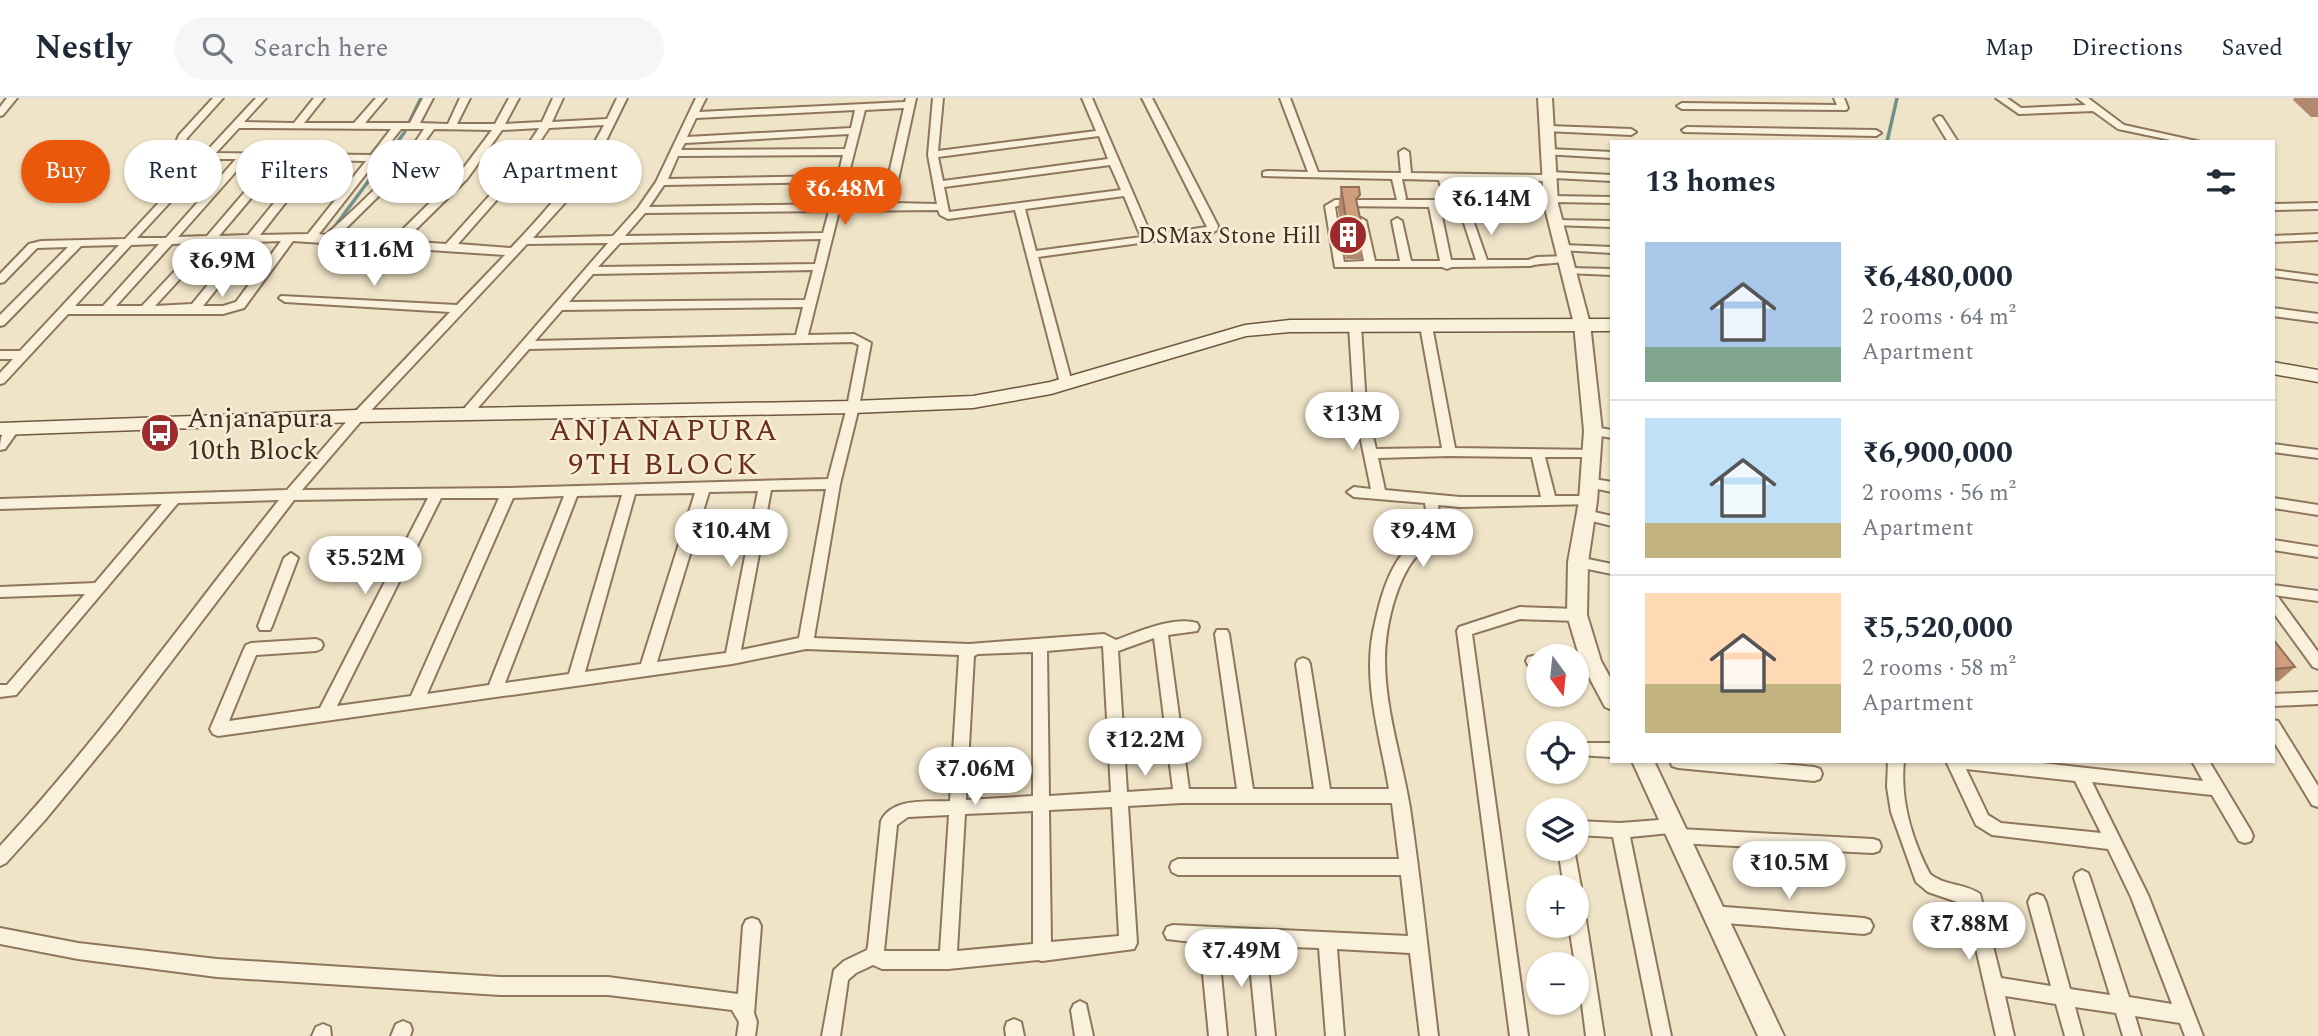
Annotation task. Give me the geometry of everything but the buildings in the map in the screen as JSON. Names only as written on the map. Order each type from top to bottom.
[{"type":"main road","points":[[7,428],[357,416],[853,407],[973,402],[1066,383],[1244,331],[1290,326],[1610,325]]},
{"type":"main road","points":[[2275,368],[2318,376]]},
{"type":"street","points":[[0,113],[12,98]]},
{"type":"street","points":[[181,140],[218,98]]},
{"type":"street","points":[[222,141],[261,98]]},
{"type":"street","points":[[296,126],[319,98]]},
{"type":"street","points":[[357,127],[381,98]]},
{"type":"street","points":[[413,127],[428,98]]},
{"type":"street","points":[[452,125],[465,98]]},
{"type":"street","points":[[396,243],[435,208],[475,164],[500,127],[514,98]]},
{"type":"street","points":[[450,246],[503,191],[547,125],[558,98]]},
{"type":"street","points":[[0,858],[79,767],[290,495],[357,416],[516,251],[567,194],[593,158],[622,98],[633,98]]},
{"type":"street","points":[[466,414],[642,209],[661,182],[701,98]]},
{"type":"street","points":[[938,98],[933,155],[944,213],[954,217],[1128,192]]},
{"type":"street","points":[[1087,98],[1147,238]]},
{"type":"street","points":[[1032,255],[1207,232],[1213,226],[1147,98]]},
{"type":"street","points":[[1286,98],[1314,174]]},
{"type":"street","points":[[1545,98],[1549,129],[1551,201],[1582,324],[1593,431],[1587,508],[1578,562],[1577,615],[1581,644]]},
{"type":"street","points":[[1689,140],[1681,102],[1777,103],[1843,108],[1839,98]]},
{"type":"street","points":[[2001,98],[2015,110],[2094,108]]},
{"type":"street","points":[[2038,98],[2053,109]]},
{"type":"street","points":[[2082,98],[2121,127],[2146,137],[2176,140]]},
{"type":"street","points":[[694,115],[911,102],[888,202],[880,206]]},
{"type":"street","points":[[801,338],[861,107]]},
{"type":"street","points":[[1939,119],[1952,140]]},
{"type":"street","points":[[237,125],[500,127],[612,122]]},
{"type":"street","points":[[329,239],[395,177],[415,154],[431,126]]},
{"type":"street","points":[[388,140],[398,127]]},
{"type":"street","points":[[1549,129],[1631,132]]},
{"type":"street","points":[[1687,130],[1877,133]]},
{"type":"street","points":[[682,140],[855,131]]},
{"type":"street","points":[[933,155],[1102,132]]},
{"type":"street","points":[[676,153],[849,152]]},
{"type":"street","points":[[1401,198],[1404,152]]},
{"type":"street","points":[[1549,152],[1610,155]]},
{"type":"street","points":[[939,185],[1115,161]]},
{"type":"street","points":[[108,308],[236,166]]},
{"type":"street","points":[[311,237],[367,166]]},
{"type":"street","points":[[1267,174],[1610,178]]},
{"type":"street","points":[[1443,175],[1447,198]]},
{"type":"street","points":[[661,182],[842,179]]},
{"type":"street","points":[[1610,200],[1330,205],[1338,264],[1447,266],[1530,263],[1610,250]]},
{"type":"street","points":[[0,380],[164,203]]},
{"type":"street","points":[[146,309],[241,203]]},
{"type":"street","points":[[192,309],[279,203]]},
{"type":"street","points":[[1434,203],[1447,266]]},
{"type":"street","points":[[2275,207],[2318,206]]},
{"type":"street","points":[[642,209],[943,207]]},
{"type":"street","points":[[1019,207],[1066,383]]},
{"type":"street","points":[[1468,220],[1483,264]]},
{"type":"street","points":[[1361,221],[1370,265]]},
{"type":"street","points":[[1397,221],[1406,265]]},
{"type":"street","points":[[1556,223],[1610,224]]},
{"type":"street","points":[[525,241],[826,236]]},
{"type":"street","points":[[0,280],[33,246],[77,243],[311,237],[516,251]]},
{"type":"street","points":[[2275,239],[2318,237]]},
{"type":"street","points":[[64,310],[223,310],[240,305],[289,238]]},
{"type":"street","points":[[0,323],[77,243]]},
{"type":"street","points":[[1566,259],[1610,271]]},
{"type":"street","points":[[589,271],[819,267]]},
{"type":"street","points":[[2275,273],[2318,279]]},
{"type":"street","points":[[285,298],[460,309]]},
{"type":"street","points":[[559,306],[811,303]]},
{"type":"street","points":[[2275,312],[2318,318]]},
{"type":"street","points":[[1356,326],[1360,406],[1378,493]]},
{"type":"street","points":[[1426,326],[1449,452]]},
{"type":"street","points":[[526,345],[801,338],[854,338],[865,344],[853,407],[833,484],[806,643]]},
{"type":"street","points":[[0,355],[23,355]]},
{"type":"street","points":[[0,446],[7,428]]},
{"type":"street","points":[[1593,431],[1610,435]]},
{"type":"street","points":[[2275,448],[2318,454]]},
{"type":"street","points":[[1537,453],[1549,501]]},
{"type":"street","points":[[1370,454],[1592,453]]},
{"type":"street","points":[[1588,483],[1610,487]]},
{"type":"street","points":[[0,504],[290,495],[765,488],[833,484]]},
{"type":"street","points":[[732,658],[765,488]]},
{"type":"street","points":[[646,670],[702,489]]},
{"type":"street","points":[[575,680],[631,491]]},
{"type":"street","points":[[495,690],[572,492]]},
{"type":"street","points":[[1354,492],[1460,502],[1549,501],[1587,508],[1610,520]]},
{"type":"street","points":[[416,701],[508,493]]},
{"type":"street","points":[[325,714],[437,494]]},
{"type":"street","points":[[1429,1036],[1399,798],[1378,675],[1378,643],[1402,566],[1429,538],[1434,529],[1431,499]]},
{"type":"street","points":[[0,691],[11,691],[173,500]]},
{"type":"street","points":[[2275,503],[2318,510]]},
{"type":"street","points":[[2275,545],[2318,552]]},
{"type":"street","points":[[265,626],[291,558]]},
{"type":"street","points":[[1578,562],[1610,569]]},
{"type":"street","points":[[0,592],[98,588]]},
{"type":"street","points":[[2275,590],[2318,596]]},
{"type":"street","points":[[2275,603],[2312,646],[2318,663]]},
{"type":"street","points":[[1519,1036],[1464,631],[1520,613],[1577,615]]},
{"type":"street","points":[[1112,647],[1160,630],[1192,627]]},
{"type":"street","points":[[1160,630],[1182,796]]},
{"type":"street","points":[[1222,634],[1246,796]]},
{"type":"street","points":[[316,645],[251,649],[218,729],[732,658],[806,643],[970,650],[1104,640],[1112,647],[1128,943],[948,960],[882,960],[873,956]]},
{"type":"street","points":[[1040,646],[1042,953]]},
{"type":"street","points":[[948,960],[967,653],[970,650]]},
{"type":"street","points":[[1303,664],[1323,796]]},
{"type":"street","points":[[1589,669],[1610,698]]},
{"type":"street","points":[[2275,700],[2318,698]]},
{"type":"street","points":[[2275,729],[2318,800]]},
{"type":"street","points":[[1589,750],[1610,750]]},
{"type":"street","points":[[1644,763],[1771,1036]]},
{"type":"street","points":[[1699,763],[1814,774]]},
{"type":"street","points":[[1896,763],[1893,778],[1900,822],[1923,879],[1931,886],[1975,900],[2005,1036]]},
{"type":"street","points":[[1957,763],[1982,820],[1989,827],[2111,842]]},
{"type":"street","points":[[1973,763],[2217,789]]},
{"type":"street","points":[[2201,763],[2245,835]]},
{"type":"street","points":[[2081,776],[2139,895],[2194,1036]]},
{"type":"street","points":[[831,1036],[840,976],[850,967],[873,956],[877,946],[889,821],[905,810],[1182,796],[1399,798]]},
{"type":"street","points":[[1589,829],[1675,831],[1873,846]]},
{"type":"street","points":[[1620,830],[1662,1036]]},
{"type":"street","points":[[1178,867],[1408,867]]},
{"type":"street","points":[[2082,878],[2132,1036]]},
{"type":"street","points":[[2037,902],[2074,1036]]},
{"type":"street","points":[[1712,914],[1864,926]]},
{"type":"street","points":[[746,1036],[749,1028],[746,1011],[752,926]]},
{"type":"street","points":[[1173,933],[1417,945]]},
{"type":"street","points":[[1208,935],[1218,1036]]},
{"type":"street","points":[[0,936],[78,951],[217,968],[500,986],[608,986],[737,1002],[746,1011]]},
{"type":"street","points":[[1256,937],[1266,1036]]},
{"type":"street","points":[[1580,938],[1595,1036]]},
{"type":"street","points":[[1327,941],[1335,1036]]},
{"type":"street","points":[[1994,986],[2186,1015]]},
{"type":"street","points":[[1080,1010],[1084,1036]]},
{"type":"waterway","points":[[330,233],[404,133],[421,98]]},
{"type":"waterway","points":[[1887,140],[1897,98]]},
{"type":"place","name":"DSMax Stone Hill","points":[[1348,235]]},
{"type":"place","name":"Anjanapura 10th Block","points":[[160,433]]},
{"type":"district","name":"ANJANAPURA 9TH BLOCK","points":[[664,447]]}]
